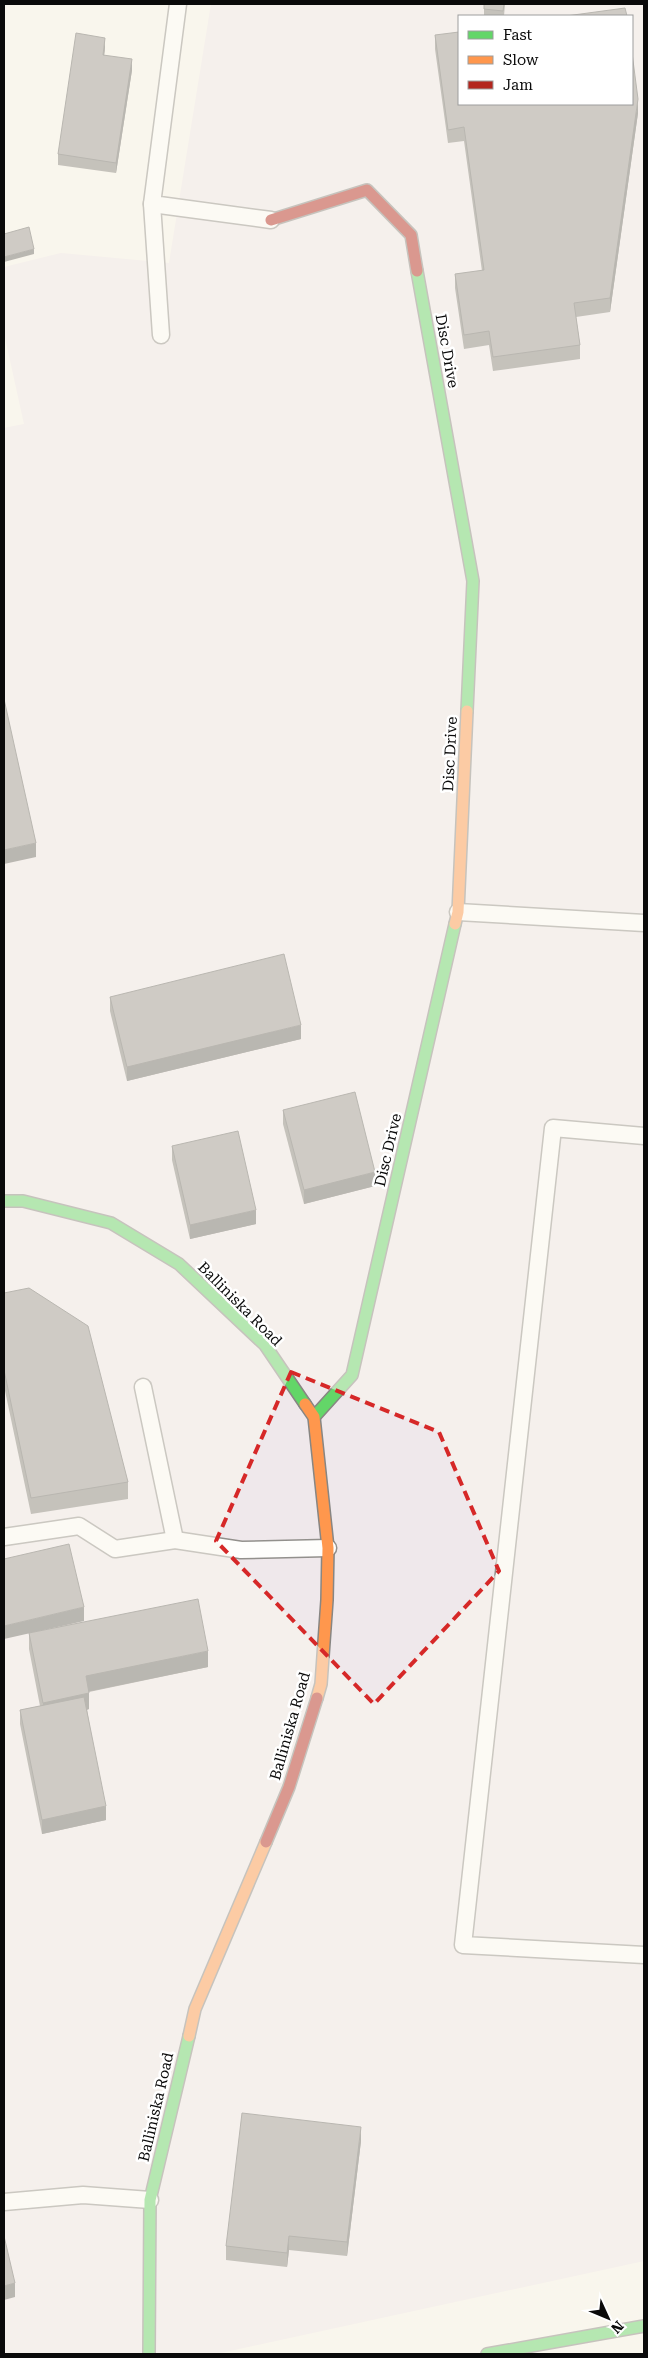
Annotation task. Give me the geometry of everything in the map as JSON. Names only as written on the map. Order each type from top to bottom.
[{"type":"main road","name":"Disc Drive","points":[[271,220],[367,190],[411,235],[474,581],[458,912],[352,1375],[314,1417]]},
{"type":"main road","name":"Balliniska Road","points":[[4,1201],[23,1201],[111,1223],[179,1264],[265,1345],[314,1417],[328,1548],[328,1600],[321,1684],[289,1787],[195,2009],[150,2200],[149,2354]]},
{"type":"main road","points":[[487,2354],[644,2326]]},
{"type":"lane","points":[[161,335],[152,204],[178,4]]},
{"type":"lane","points":[[152,204],[271,220]]},
{"type":"lane","points":[[458,912],[644,923]]},
{"type":"lane","points":[[644,1136],[553,1128],[463,1945],[644,1955]]},
{"type":"lane","points":[[142,1387],[175,1540]]},
{"type":"lane","points":[[4,1537],[79,1526],[115,1550],[175,1540],[241,1550],[328,1548]]},
{"type":"lane","points":[[4,2202],[83,2195],[150,2200]]},
{"type":"highlighted area","points":[[291,1372],[439,1432],[499,1571],[374,1704],[216,1541]]},
{"type":"shaded area","points":[[211,4],[644,4],[644,2261],[216,2354],[4,2354],[4,428],[24,424],[4,333],[4,267],[61,253],[169,263]]},
{"type":"building","points":[[484,4],[504,4],[503,11],[484,9]]},
{"type":"building","points":[[625,8],[627,15],[573,15]]},
{"type":"building","points":[[458,32],[458,105],[633,105],[633,61],[638,99],[610,298],[574,303],[580,345],[493,357],[489,331],[464,335],[455,274],[484,270],[464,127],[448,130],[435,35]]},
{"type":"building","points":[[76,33],[105,38],[103,55],[132,59],[116,163],[58,154]]},
{"type":"building","points":[[29,227],[34,249],[4,257],[4,234]]},
{"type":"building","points":[[4,699],[36,843],[4,850]]},
{"type":"building","points":[[284,954],[301,1025],[127,1067],[110,997]]},
{"type":"building","points":[[355,1092],[375,1172],[304,1190],[283,1110]]},
{"type":"building","points":[[238,1131],[256,1210],[190,1225],[172,1146]]},
{"type":"building","points":[[29,1288],[88,1326],[128,1482],[31,1498],[4,1370],[4,1293]]},
{"type":"building","points":[[69,1544],[84,1607],[4,1626],[4,1559]]},
{"type":"building","points":[[198,1599],[208,1651],[86,1676],[89,1693],[43,1703],[29,1633]]},
{"type":"building","points":[[84,1697],[106,1806],[42,1820],[20,1710]]},
{"type":"building","points":[[242,2113],[361,2127],[347,2242],[289,2236],[287,2253],[226,2246]]},
{"type":"building","points":[[4,2236],[15,2283],[4,2286]]},
{"type":"traffic: fast","points":[[417,271],[473,581],[467,711]]},
{"type":"traffic: fast","points":[[314,1417],[352,1375],[455,924]]},
{"type":"traffic: fast","points":[[4,1201],[23,1201],[111,1223],[179,1264],[265,1345],[305,1404]]},
{"type":"traffic: fast","points":[[149,2354],[150,2200],[189,2036]]},
{"type":"traffic: fast","points":[[487,2354],[644,2326]]},
{"type":"traffic: slow","points":[[455,924],[458,912],[467,711]]},
{"type":"traffic: slow","points":[[305,1404],[314,1417],[328,1548],[327,1600],[321,1684],[317,1698]]},
{"type":"traffic: slow","points":[[189,2036],[195,2009],[266,1842]]},
{"type":"traffic: jam","points":[[271,220],[367,190],[411,235],[417,271]]},
{"type":"traffic: jam","points":[[266,1842],[289,1787],[317,1698]]}]
